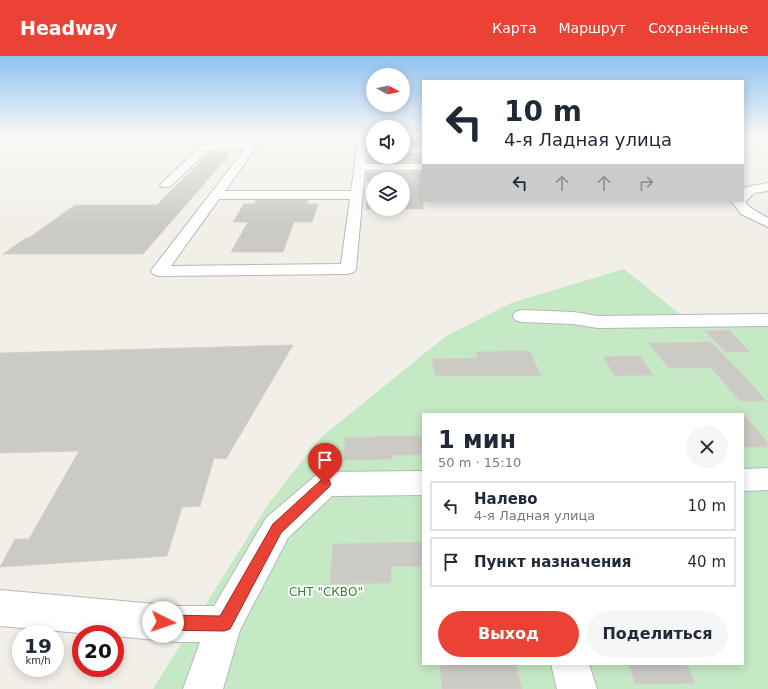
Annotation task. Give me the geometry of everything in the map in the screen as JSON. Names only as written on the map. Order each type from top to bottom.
[{"type":"lane","points":[[166,185],[186,166]]},
{"type":"lane","points":[[238,166],[159,271],[348,269],[360,167],[422,167]]},
{"type":"lane","points":[[744,178],[765,187]]},
{"type":"lane","points":[[744,196],[750,190],[765,187]]},
{"type":"lane","points":[[216,195],[356,195]]},
{"type":"lane","points":[[738,202],[746,211],[768,223]]},
{"type":"lane","points":[[522,316],[573,318],[598,322],[768,320]]},
{"type":"lane","points":[[744,480],[768,479]]},
{"type":"lane","points":[[203,689],[224,624],[277,528],[325,484],[422,482]]},
{"type":"lane","points":[[0,608],[177,624],[224,624]]},
{"type":"lane","points":[[570,665],[577,689]]},
{"type":"green space","name":"СНТ \"СКВО\"","points":[[624,269],[685,318],[768,317],[768,689],[153,689],[267,506],[319,439],[446,336],[511,303]]},
{"type":"building","points":[[196,166],[220,166],[143,254],[3,254],[26,238],[29,238],[75,205],[157,205]]},
{"type":"building","points":[[410,172],[422,172],[423,209],[410,209]]},
{"type":"building","points":[[256,200],[308,200],[307,204],[318,204],[312,222],[294,222],[283,252],[231,252],[248,222],[233,222],[244,204],[254,204]]},
{"type":"building","points":[[729,330],[750,352],[725,352],[705,331]]},
{"type":"building","points":[[711,342],[750,382],[766,401],[740,401],[711,368],[668,368],[649,343]]},
{"type":"building","points":[[293,345],[226,459],[214,458],[200,506],[182,507],[167,556],[0,567],[15,539],[29,539],[79,451],[0,453],[0,353]]},
{"type":"building","points":[[530,351],[541,376],[435,376],[432,359],[478,358],[476,352]]},
{"type":"building","points":[[640,356],[653,375],[615,376],[603,357]]},
{"type":"building","points":[[744,414],[768,443],[768,447],[744,447]]},
{"type":"building","points":[[422,436],[422,455],[392,455],[393,459],[344,460],[345,438]]},
{"type":"building","points":[[422,542],[422,566],[391,566],[391,583],[330,584],[333,544]]},
{"type":"building","points":[[440,665],[516,665],[522,689],[442,689]]},
{"type":"building","points":[[628,665],[687,665],[695,683],[635,684]]},
{"type":"route","points":[[163,622],[177,624],[224,624],[277,528],[325,484]]}]
